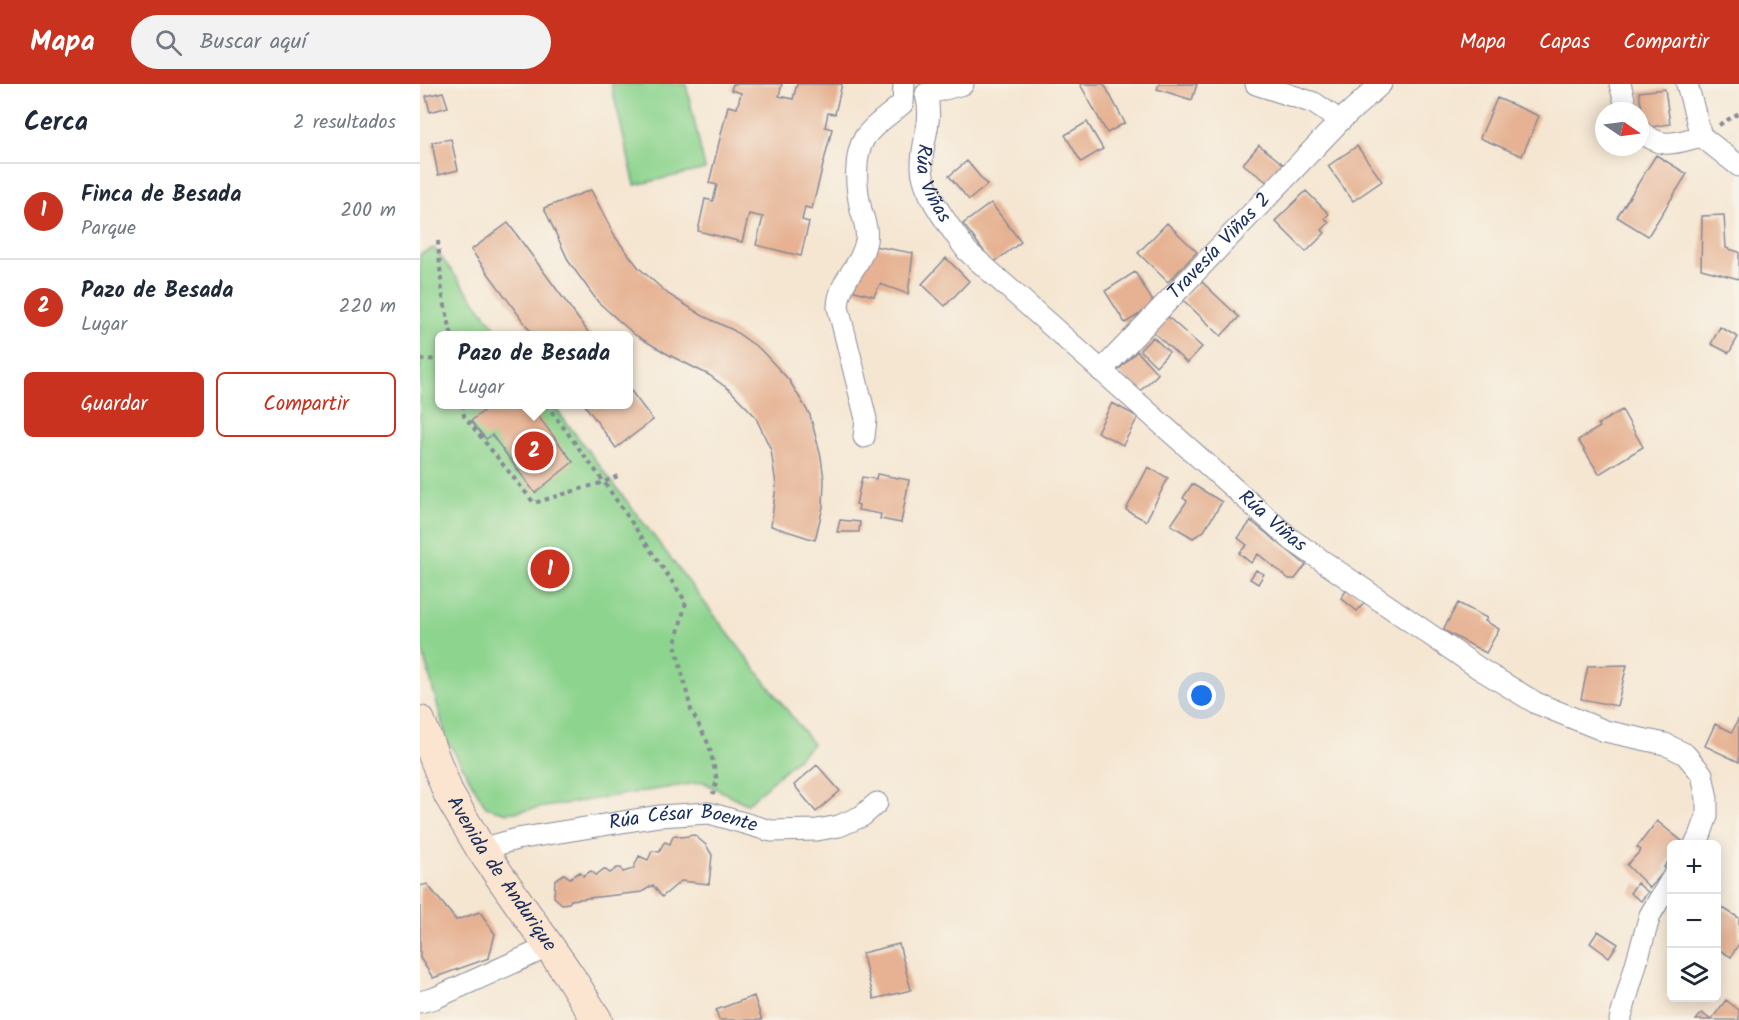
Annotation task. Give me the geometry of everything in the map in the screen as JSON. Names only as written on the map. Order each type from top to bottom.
[{"type":"main road","name":"Avenida de Andurique","points":[[420,721],[449,795],[482,849],[569,975],[597,1020]]},
{"type":"street","points":[[864,437],[866,419],[838,307],[838,295],[861,258],[867,239],[867,225],[861,209],[858,155],[866,137],[903,104],[904,85],[926,94],[963,84]]},
{"type":"street","points":[[1256,84],[1314,104],[1340,121]]},
{"type":"street","name":"Travesía Viñas 2","points":[[1101,371],[1340,121],[1381,84]]},
{"type":"street","points":[[1620,84],[1625,102]]},
{"type":"street","points":[[1687,84],[1701,136],[1739,166]]},
{"type":"street","name":"Rúa Viñas","points":[[926,94],[930,109],[921,164],[922,177],[952,230],[967,251],[1292,540],[1480,669],[1536,703],[1605,731],[1665,744],[1685,754],[1702,774],[1707,799],[1707,816],[1698,840]]},
{"type":"street","points":[[1649,138],[1669,145],[1701,136]]},
{"type":"street","name":"Rúa César Boente","points":[[482,849],[517,839],[647,818],[709,813],[771,831],[800,831],[839,826],[861,816],[877,803]]},
{"type":"street","points":[[1620,1020],[1650,915],[1667,885]]},
{"type":"street","points":[[420,1002],[435,998],[548,947]]},
{"type":"path","points":[[438,241],[442,293],[451,331]]},
{"type":"path","points":[[420,360],[435,359]]},
{"type":"path","points":[[463,409],[464,416],[534,503],[618,476]]},
{"type":"path","points":[[549,409],[604,482],[686,602],[675,644],[692,710],[709,745],[717,780],[709,813]]},
{"type":"green space","points":[[611,84],[686,84],[705,169],[635,185]]},
{"type":"green space","points":[[434,248],[498,331],[435,331],[435,409],[556,409],[813,744],[747,804],[703,782],[507,813],[486,807],[447,740],[420,642],[420,254]]},
{"type":"building","points":[[733,84],[782,84],[779,96],[793,99],[797,84],[842,84],[835,114],[828,113],[825,127],[832,129],[812,209],[805,207],[802,220],[809,222],[801,256],[756,245],[763,217],[749,214],[742,242],[698,231],[705,199],[713,201],[717,185],[709,183],[728,106],[737,108],[741,93],[731,90]]},
{"type":"building","points":[[1080,84],[1104,84],[1125,123],[1107,133]]},
{"type":"building","points":[[1159,84],[1197,84],[1192,100],[1157,89]]},
{"type":"building","points":[[1665,89],[1670,124],[1649,127],[1649,102],[1641,102],[1639,92]]},
{"type":"building","points":[[443,92],[448,107],[430,112],[426,96]]},
{"type":"building","points":[[1497,98],[1539,116],[1522,156],[1480,138]]},
{"type":"building","points":[[1087,122],[1103,149],[1081,162],[1065,135]]},
{"type":"building","points":[[451,139],[458,170],[438,175],[432,142]]},
{"type":"building","points":[[1259,145],[1283,164],[1268,183],[1243,164]]},
{"type":"building","points":[[1357,146],[1382,181],[1353,201],[1328,166]]},
{"type":"building","points":[[1656,155],[1687,174],[1648,236],[1617,217]]},
{"type":"building","points":[[967,161],[987,185],[969,200],[949,176]]},
{"type":"building","points":[[591,190],[616,238],[639,268],[668,294],[703,316],[733,330],[760,349],[789,380],[810,415],[821,457],[824,480],[823,507],[815,540],[771,526],[776,485],[771,450],[755,416],[731,391],[709,375],[635,335],[598,302],[569,262],[544,208]]},
{"type":"building","points":[[1306,191],[1329,214],[1325,218],[1329,223],[1322,230],[1325,233],[1306,252],[1275,221]]},
{"type":"building","points":[[991,203],[1021,242],[993,263],[963,224]]},
{"type":"building","points":[[1724,215],[1726,248],[1739,252],[1739,279],[1701,269],[1702,216]]},
{"type":"building","points":[[508,223],[587,331],[530,331],[471,250]]},
{"type":"building","points":[[1167,223],[1197,252],[1168,282],[1138,253]]},
{"type":"building","points":[[874,246],[913,253],[908,294],[880,284],[874,296],[851,290]]},
{"type":"building","points":[[946,258],[969,281],[945,306],[922,284]]},
{"type":"building","points":[[1135,272],[1155,305],[1125,323],[1105,291]]},
{"type":"building","points":[[1201,281],[1239,317],[1221,336],[1183,300]]},
{"type":"building","points":[[1167,316],[1202,347],[1187,363],[1153,332]]},
{"type":"building","points":[[1720,327],[1738,337],[1729,353],[1711,344]]},
{"type":"building","points":[[1153,337],[1169,352],[1156,366],[1140,350]]},
{"type":"building","points":[[1137,351],[1158,374],[1138,393],[1117,371]]},
{"type":"building","points":[[633,394],[653,420],[616,448],[588,409],[633,409]]},
{"type":"building","points":[[1112,403],[1138,417],[1123,445],[1097,432]]},
{"type":"building","points":[[486,409],[533,409],[573,462],[535,493],[492,435],[486,439],[471,421]]},
{"type":"building","points":[[1622,410],[1643,447],[1599,474],[1578,440],[1600,427],[1598,424]]},
{"type":"building","points":[[1148,467],[1168,478],[1146,521],[1126,510]]},
{"type":"building","points":[[877,474],[909,480],[901,523],[880,519],[881,514],[858,510],[859,505],[856,504],[862,477],[876,479]]},
{"type":"building","points":[[1192,484],[1222,502],[1204,531],[1193,538],[1171,525],[1187,501],[1183,498]]},
{"type":"building","points":[[840,520],[860,522],[859,532],[837,532]]},
{"type":"building","points":[[1251,521],[1306,565],[1295,579],[1289,579],[1258,554],[1251,563],[1239,553],[1247,545],[1238,538]]},
{"type":"building","points":[[1256,570],[1264,574],[1258,584],[1250,579]]},
{"type":"building","points":[[1348,588],[1365,602],[1357,611],[1341,598]]},
{"type":"building","points":[[1458,603],[1487,618],[1485,621],[1499,629],[1486,653],[1443,630]]},
{"type":"building","points":[[1627,665],[1617,706],[1581,699],[1588,666]]},
{"type":"building","points":[[1739,718],[1739,762],[1705,746],[1715,724],[1732,732]]},
{"type":"building","points":[[817,765],[840,791],[816,812],[794,785]]},
{"type":"building","points":[[1657,821],[1681,840],[1667,840],[1667,863],[1664,867],[1666,869],[1650,888],[1627,865],[1641,850],[1637,847]]},
{"type":"building","points":[[694,835],[706,845],[712,855],[709,884],[681,881],[662,897],[653,885],[642,892],[571,900],[569,903],[562,904],[554,897],[555,880],[564,874],[570,878],[580,872],[583,876],[591,871],[596,875],[604,869],[610,873],[617,868],[621,868],[623,872],[633,869],[639,856],[648,860],[652,851],[659,852],[665,842],[670,844],[673,836],[681,837]]},
{"type":"building","points":[[1637,883],[1648,892],[1641,901],[1630,893]]},
{"type":"building","points":[[427,884],[456,920],[480,912],[495,934],[489,958],[433,978],[420,958],[420,886]]},
{"type":"building","points":[[1721,907],[1739,918],[1739,943],[1731,957],[1721,951]]},
{"type":"building","points":[[1598,931],[1618,944],[1609,957],[1590,943]]},
{"type":"building","points":[[899,944],[911,990],[874,999],[862,953]]},
{"type":"building","points":[[754,996],[762,1020],[719,1020],[716,1010]]},
{"type":"building","points":[[1726,1000],[1739,1010],[1739,1020],[1711,1020]]},
{"type":"building","points":[[1702,1013],[1711,1020],[1696,1020]]},
{"type":"place","name":"Pazo de Besada","points":[[534,451]]},
{"type":"place","name":"Finca de Besada","points":[[550,569]]}]
